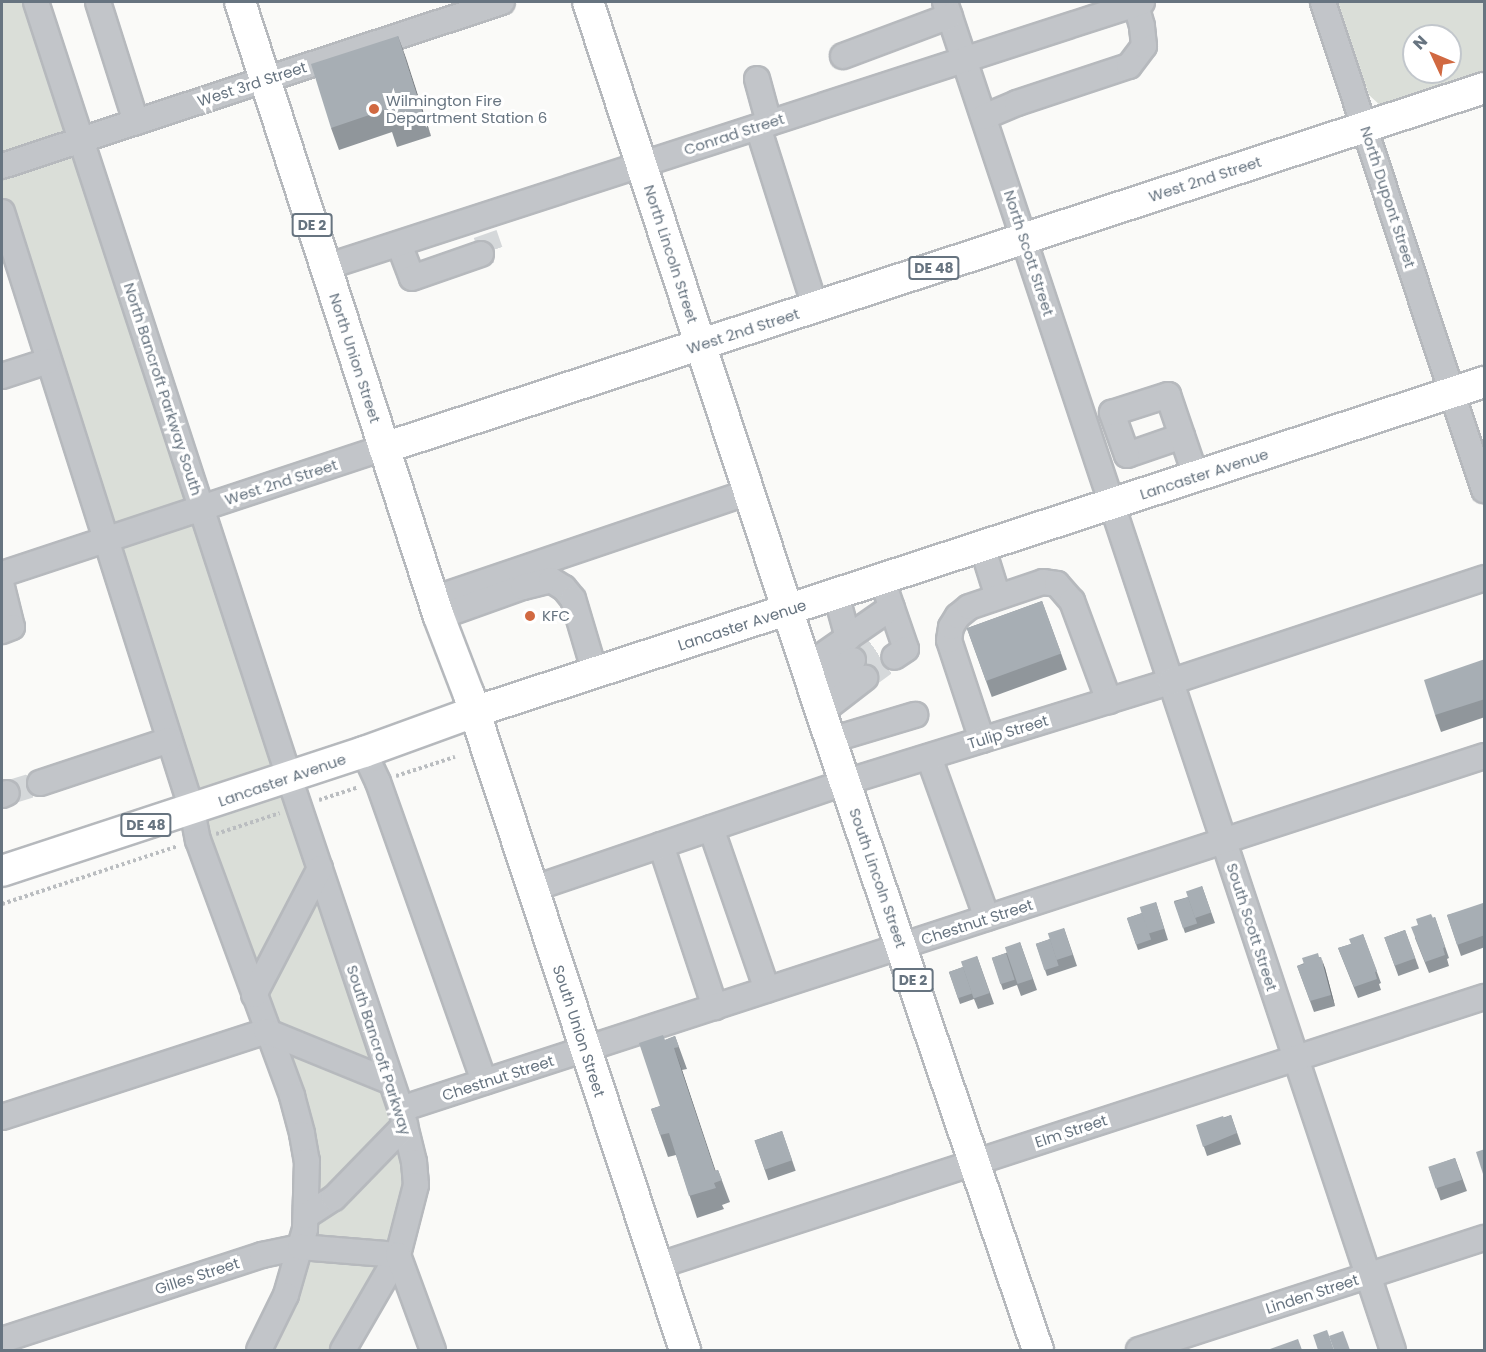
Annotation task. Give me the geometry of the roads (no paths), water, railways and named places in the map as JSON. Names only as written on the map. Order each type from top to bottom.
[{"type":"main road","name":"North Union Street","points":[[240,2],[436,608],[474,712]]},
{"type":"main road","name":"North Lincoln Street","points":[[588,2],[788,610]]},
{"type":"main road","name":"West 2nd Street","points":[[384,448],[1485,88]]},
{"type":"main road","name":"Lancaster Avenue","points":[[2,872],[290,777],[474,712],[1485,382]]},
{"type":"main road","name":"South Lincoln Street","points":[[788,610],[1038,1350]]},
{"type":"main road","name":"South Union Street","points":[[474,712],[685,1350]]},
{"type":"street","name":"North Bancroft Parkway South","points":[[36,2],[290,777]]},
{"type":"street","points":[[98,2],[136,122]]},
{"type":"street","name":"West 3rd Street","points":[[2,166],[502,2]]},
{"type":"street","points":[[984,117],[1017,103],[1129,66],[1144,46],[1137,2]]},
{"type":"street","name":"Conrad Street","points":[[326,267],[399,244],[482,235],[642,164],[1137,2]]},
{"type":"street","name":"North Dupont Street","points":[[1323,2],[1485,490]]},
{"type":"street","points":[[843,56],[948,9]]},
{"type":"street","name":"North Scott Street","points":[[948,9],[1112,504]]},
{"type":"street","points":[[757,79],[764,125],[815,307]]},
{"type":"street","points":[[2,212],[192,810],[198,840],[285,1079],[302,1134],[307,1161],[306,1216],[300,1247],[286,1295],[259,1350]]},
{"type":"street","points":[[399,244],[412,278],[482,235]]},
{"type":"street","points":[[2,376],[48,361]]},
{"type":"street","points":[[1182,436],[1196,477]]},
{"type":"street","name":"West 2nd Street","points":[[2,574],[105,542],[384,448]]},
{"type":"street","points":[[436,608],[749,492]]},
{"type":"street","name":"South Scott Street","points":[[1112,504],[1393,1350]]},
{"type":"street","points":[[982,546],[998,597]]},
{"type":"street","name":"Tulip Street","points":[[532,889],[846,782],[1170,681],[1485,578]]},
{"type":"street","points":[[814,689],[892,633],[883,579]]},
{"type":"street","points":[[436,608],[551,580],[564,588],[573,599],[595,673]]},
{"type":"street","points":[[982,740],[949,640],[951,627],[958,616],[969,607],[1043,582],[1057,584],[1066,591],[1079,615],[1109,700]]},
{"type":"street","points":[[2,587],[12,627],[2,631]]},
{"type":"street","points":[[836,594],[856,659]]},
{"type":"street","points":[[814,689],[856,659]]},
{"type":"street","points":[[831,740],[915,715]]},
{"type":"street","points":[[40,783],[169,740]]},
{"type":"street","points":[[363,752],[378,782],[484,1082]]},
{"type":"street","name":"Chestnut Street","points":[[403,1117],[484,1082],[1485,756]]},
{"type":"street","points":[[929,757],[987,918]]},
{"type":"street","name":"South Bancroft Parkway","points":[[290,777],[403,1117],[414,1162],[416,1185],[398,1255],[343,1350]]},
{"type":"street","points":[[711,828],[766,990]]},
{"type":"street","points":[[661,845],[715,1007]]},
{"type":"street","points":[[254,995],[320,868]]},
{"type":"street","name":"Elm Street","points":[[657,1266],[1485,997]]},
{"type":"street","points":[[2,1117],[266,1031],[391,1082]]},
{"type":"street","points":[[306,1216],[334,1198],[403,1117]]},
{"type":"street","name":"Linden Street","points":[[1139,1350],[1485,1238]]},
{"type":"street","name":"Gilles Street","points":[[2,1340],[262,1255],[300,1247],[398,1255]]},
{"type":"street","points":[[398,1255],[433,1350]]},
{"type":"tunnel","points":[[481,254],[491,251],[485,234]]},
{"type":"tunnel","points":[[853,660],[882,640]]},
{"type":"tunnel","points":[[865,678],[894,657]]},
{"type":"tunnel","points":[[7,793],[40,783]]},
{"type":"place","name":"Wilmington Fire Department Station 6","points":[[374,109]]},
{"type":"place","name":"KFC","points":[[530,616]]}]
